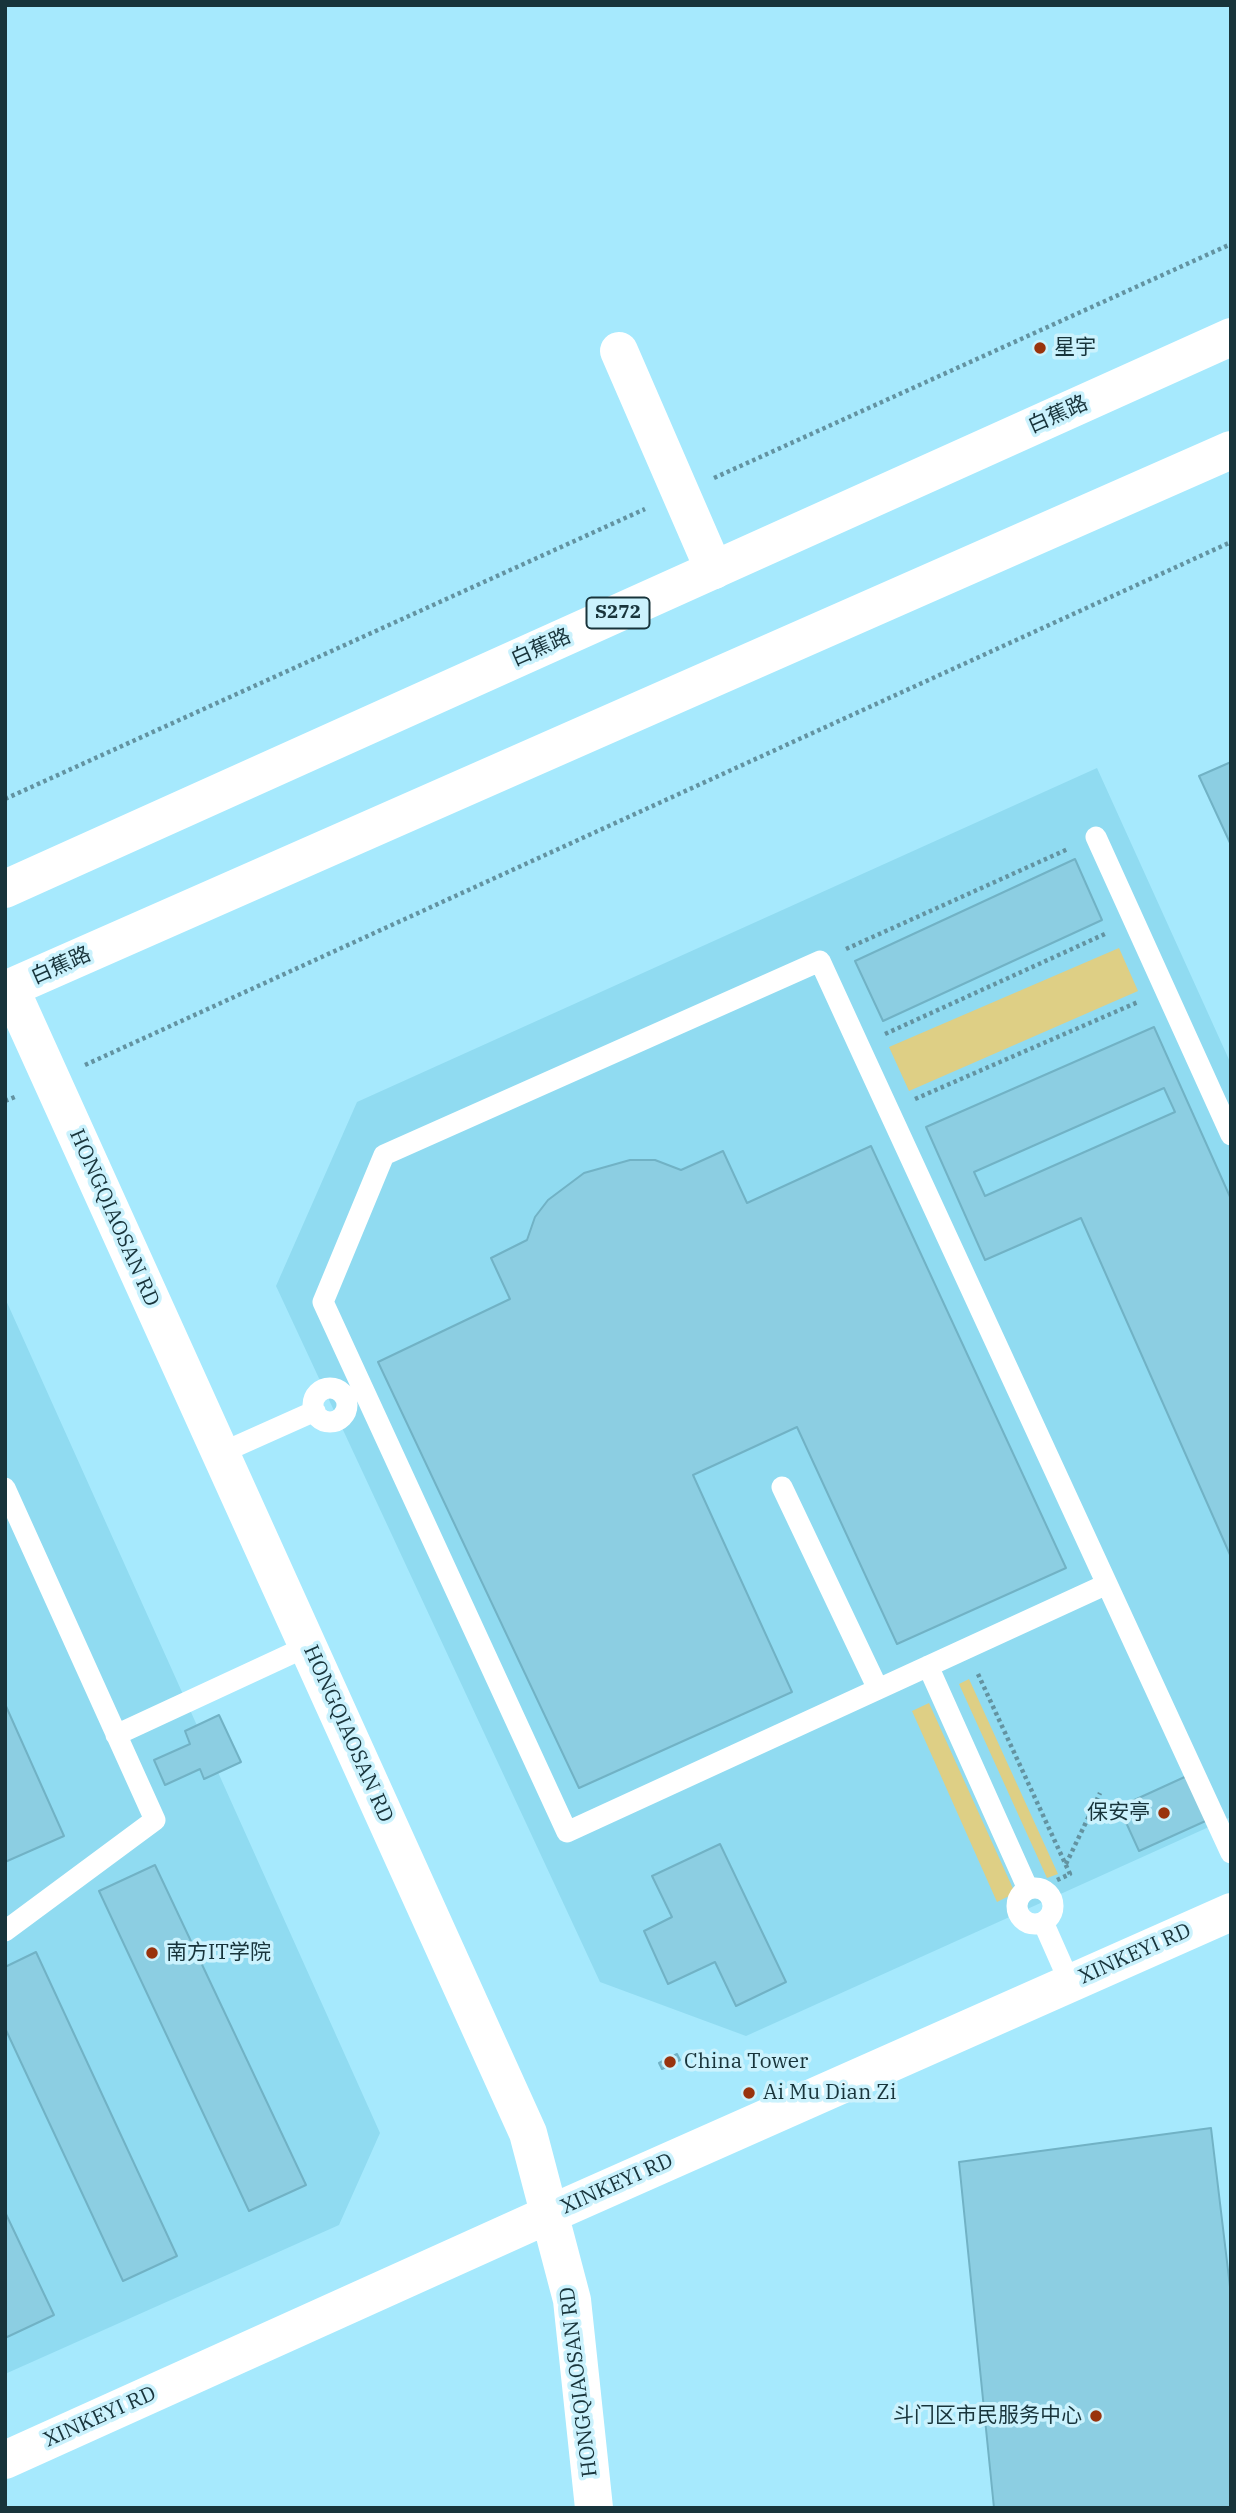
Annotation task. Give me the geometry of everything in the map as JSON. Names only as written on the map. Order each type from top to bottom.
[{"type":"street","name":"白蕉路","points":[[5,889],[1231,337]]},
{"type":"street","points":[[619,351],[714,570]]},
{"type":"street","name":"白蕉路","points":[[8,989],[1231,450]]},
{"type":"street","name":"HONGQIAOSAN RD","points":[[8,989],[52,1080],[528,2133],[572,2300],[594,2508]]},
{"type":"street","name":"XINKEYI RD","points":[[5,2460],[550,2214],[1231,1912]]},
{"type":"lane","points":[[1096,837],[1231,1135]]},
{"type":"lane","points":[[1107,1584],[567,1832],[354,1393],[323,1302],[384,1154],[820,961],[1231,1853]]},
{"type":"lane","points":[[221,1453],[315,1411],[322,1420],[338,1420],[354,1393]]},
{"type":"lane","points":[[782,1486],[878,1689]]},
{"type":"lane","points":[[5,1488],[155,1820],[5,1931]]},
{"type":"lane","points":[[116,1735],[308,1646]]},
{"type":"lane","points":[[928,1666],[1028,1889],[1019,1896],[1018,1913],[1031,1923],[1044,1925],[1070,1983]]},
{"type":"path","points":[[5,799],[1231,244]]},
{"type":"path","points":[[5,1101],[1231,542]]},
{"type":"path","points":[[820,961],[1096,837]]},
{"type":"path","points":[[859,1046],[1134,921]]},
{"type":"path","points":[[889,1111],[1165,990]]},
{"type":"path","points":[[966,1649],[1070,1874],[1052,1882],[1069,1917],[1044,1925]]},
{"type":"path","points":[[1066,1865],[1100,1793]]},
{"type":"shaded area","points":[[1097,768],[1231,1064],[1231,1817],[746,2036],[600,1982],[276,1286],[357,1102]]},
{"type":"shaded area","points":[[1119,948],[1138,991],[909,1091],[889,1047]]},
{"type":"shaded area","name":"南方IT学院","points":[[5,1298],[380,2133],[339,2225],[5,2374]]},
{"type":"shaded area","points":[[969,1679],[1058,1874],[1047,1878],[959,1684]]},
{"type":"shaded area","points":[[929,1703],[1015,1893],[997,1902],[912,1711]]},
{"type":"building","points":[[1231,762],[1231,845],[1199,776]]},
{"type":"building","points":[[1075,859],[1102,920],[883,1021],[855,961]]},
{"type":"building","points":[[1154,1027],[1231,1199],[1231,1557],[1081,1218],[985,1260],[926,1127]],"holes":[[[1164,1088],[1175,1112],[985,1196],[974,1172]]]},
{"type":"building","points":[[871,1146],[1066,1568],[897,1644],[797,1427],[693,1475],[792,1692],[579,1788],[378,1362],[510,1299],[491,1258],[527,1240],[535,1217],[548,1200],[584,1173],[630,1160],[655,1160],[681,1170],[723,1151],[747,1203]]},
{"type":"building","points":[[5,1704],[64,1836],[5,1862]]},
{"type":"building","points":[[219,1715],[241,1762],[204,1779],[200,1769],[165,1785],[154,1760],[190,1744],[185,1731]]},
{"type":"building","name":"保安亭","points":[[1189,1775],[1210,1819],[1139,1851],[1119,1807]]},
{"type":"building","points":[[720,1844],[786,1982],[736,2006],[715,1962],[668,1984],[644,1931],[672,1917],[652,1876]]},
{"type":"building","points":[[155,1865],[306,2185],[249,2211],[99,1891]]},
{"type":"building","points":[[36,1952],[177,2256],[123,2281],[5,2028],[5,1967]]},
{"type":"building","name":"China Tower","points":[[677,2054],[680,2060],[662,2069],[659,2063]]},
{"type":"building","points":[[1211,2128],[1231,2295],[1231,2508],[994,2508],[959,2162]]},
{"type":"building","points":[[5,2212],[54,2315],[5,2338]]},
{"type":"place","name":"星宇","points":[[1040,348]]},
{"type":"place","name":"保安亭","points":[[1164,1813]]},
{"type":"place","name":"南方IT学院","points":[[152,1953]]},
{"type":"place","name":"China Tower","points":[[670,2062]]},
{"type":"place","name":"Ai Mu Dian Zi","points":[[749,2093]]},
{"type":"place","name":"斗门区市民服务中心","points":[[1096,2416]]}]
